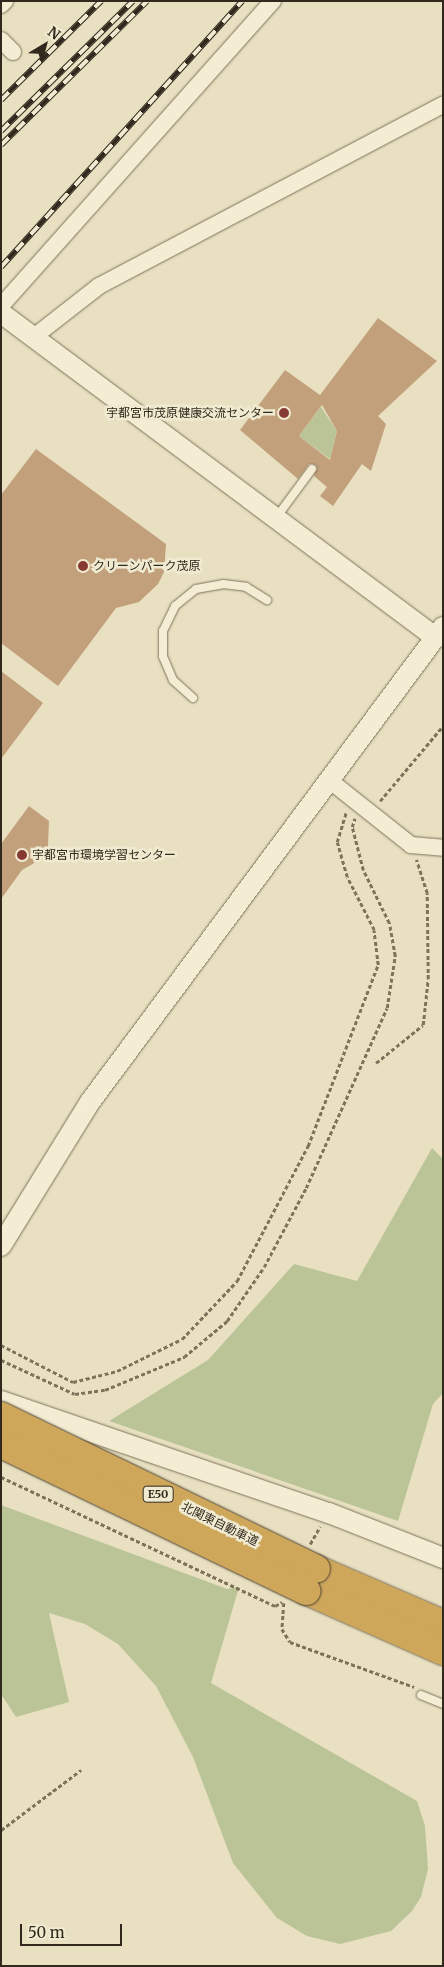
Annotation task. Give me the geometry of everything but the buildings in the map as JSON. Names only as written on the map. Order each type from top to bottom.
[{"type":"highway","name":"北関東自動車道","points":[[1,1416],[302,1587],[443,1624]]},
{"type":"highway","name":"北関東自動車道","points":[[1,1444],[302,1587],[443,1651]]},
{"type":"street","points":[[1,5],[4,1]]},
{"type":"street","points":[[1,306],[273,1]]},
{"type":"street","points":[[1,40],[13,52]]},
{"type":"street","points":[[35,336],[99,286],[443,105]]},
{"type":"street","points":[[1,313],[35,336],[276,518],[439,632],[90,1102],[1,1246]]},
{"type":"street","points":[[329,780],[411,845],[438,844]]},
{"type":"street","points":[[1,1401],[330,1513],[443,1558]]},
{"type":"lane","points":[[276,518],[312,469]]},
{"type":"lane","points":[[193,698],[173,680],[163,656],[163,631],[175,606],[196,589],[223,584],[246,587],[267,600]]},
{"type":"lane","points":[[421,1695],[443,1704]]},
{"type":"path","points":[[1,1346],[72,1382],[117,1371],[182,1339],[237,1281],[308,1146],[378,965],[374,930],[347,877],[337,842],[360,804],[443,726]]},
{"type":"path","points":[[1,1360],[74,1394],[105,1390],[184,1357],[227,1321],[264,1267],[306,1188],[386,1008],[395,956],[389,923],[362,870],[352,827],[360,804]]},
{"type":"path","points":[[376,1063],[423,1025],[427,893],[411,845]]},
{"type":"path","points":[[302,1587],[282,1629],[290,1642],[419,1689],[421,1695]]},
{"type":"path","points":[[1,1830],[82,1770]]},
{"type":"green space","points":[[321,407],[337,431],[330,459],[299,436]]},
{"type":"green space","points":[[432,1148],[443,1159],[443,1393],[433,1404],[398,1521],[109,1421],[208,1360],[294,1264],[357,1281]]},
{"type":"green space","points":[[1,1505],[227,1589],[239,1587],[211,1683],[417,1801],[425,1826],[428,1869],[421,1897],[412,1911],[391,1931],[340,1944],[307,1936],[277,1918],[233,1863],[193,1757],[156,1686],[118,1644],[85,1624],[49,1613],[69,1702],[16,1717],[1,1694]]},
{"type":"railway","points":[[1,100],[101,1]]},
{"type":"railway","points":[[1,131],[133,1]]},
{"type":"railway","points":[[1,145],[147,1]]},
{"type":"railway","points":[[1,267],[242,1]]},
{"type":"place","name":"宇都宮市茂原健康交流センター","points":[[284,413]]},
{"type":"place","name":"クリーンパーク茂原","points":[[83,566]]},
{"type":"place","name":"宇都宮市環境学習センター","points":[[22,855]]}]
